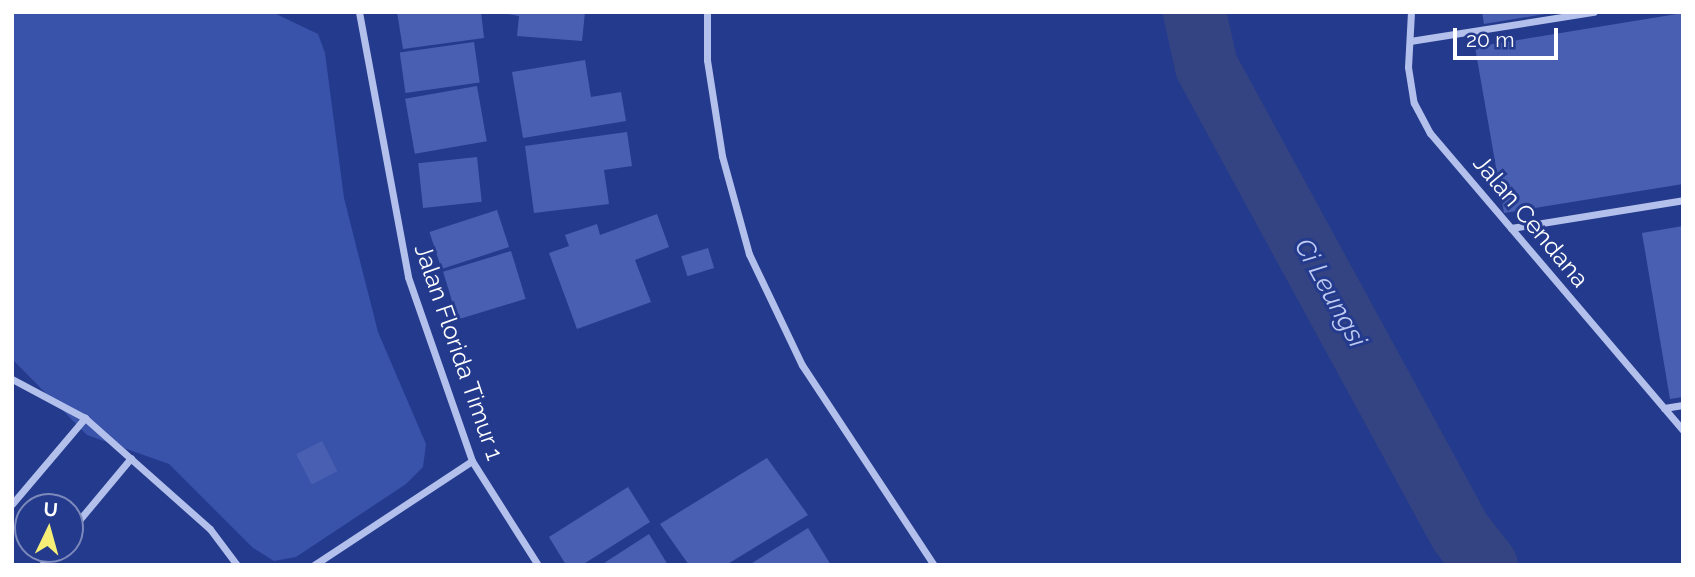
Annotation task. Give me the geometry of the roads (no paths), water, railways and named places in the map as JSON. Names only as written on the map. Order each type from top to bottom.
[{"type":"street","name":"Jalan Florida Timur 1","points":[[359,12],[408,277],[471,461],[538,565]]},
{"type":"street","points":[[706,12],[707,61],[722,156],[749,254],[802,365],[934,565]]},
{"type":"street","name":"Jalan Cendana","points":[[1411,12],[1414,103],[1425,123],[1683,430]]},
{"type":"street","points":[[1410,41],[1594,12]]},
{"type":"street","points":[[1511,228],[1683,200]]},
{"type":"street","points":[[12,379],[85,418],[209,529],[237,565]]},
{"type":"street","points":[[1664,408],[1683,405]]},
{"type":"street","points":[[12,504],[85,418]]},
{"type":"street","points":[[84,514],[131,458]]},
{"type":"street","points":[[314,565],[471,461]]},
{"type":"waterway","name":"Ci Leungsi","points":[[1194,12],[1206,66],[1460,532],[1486,565]]}]
